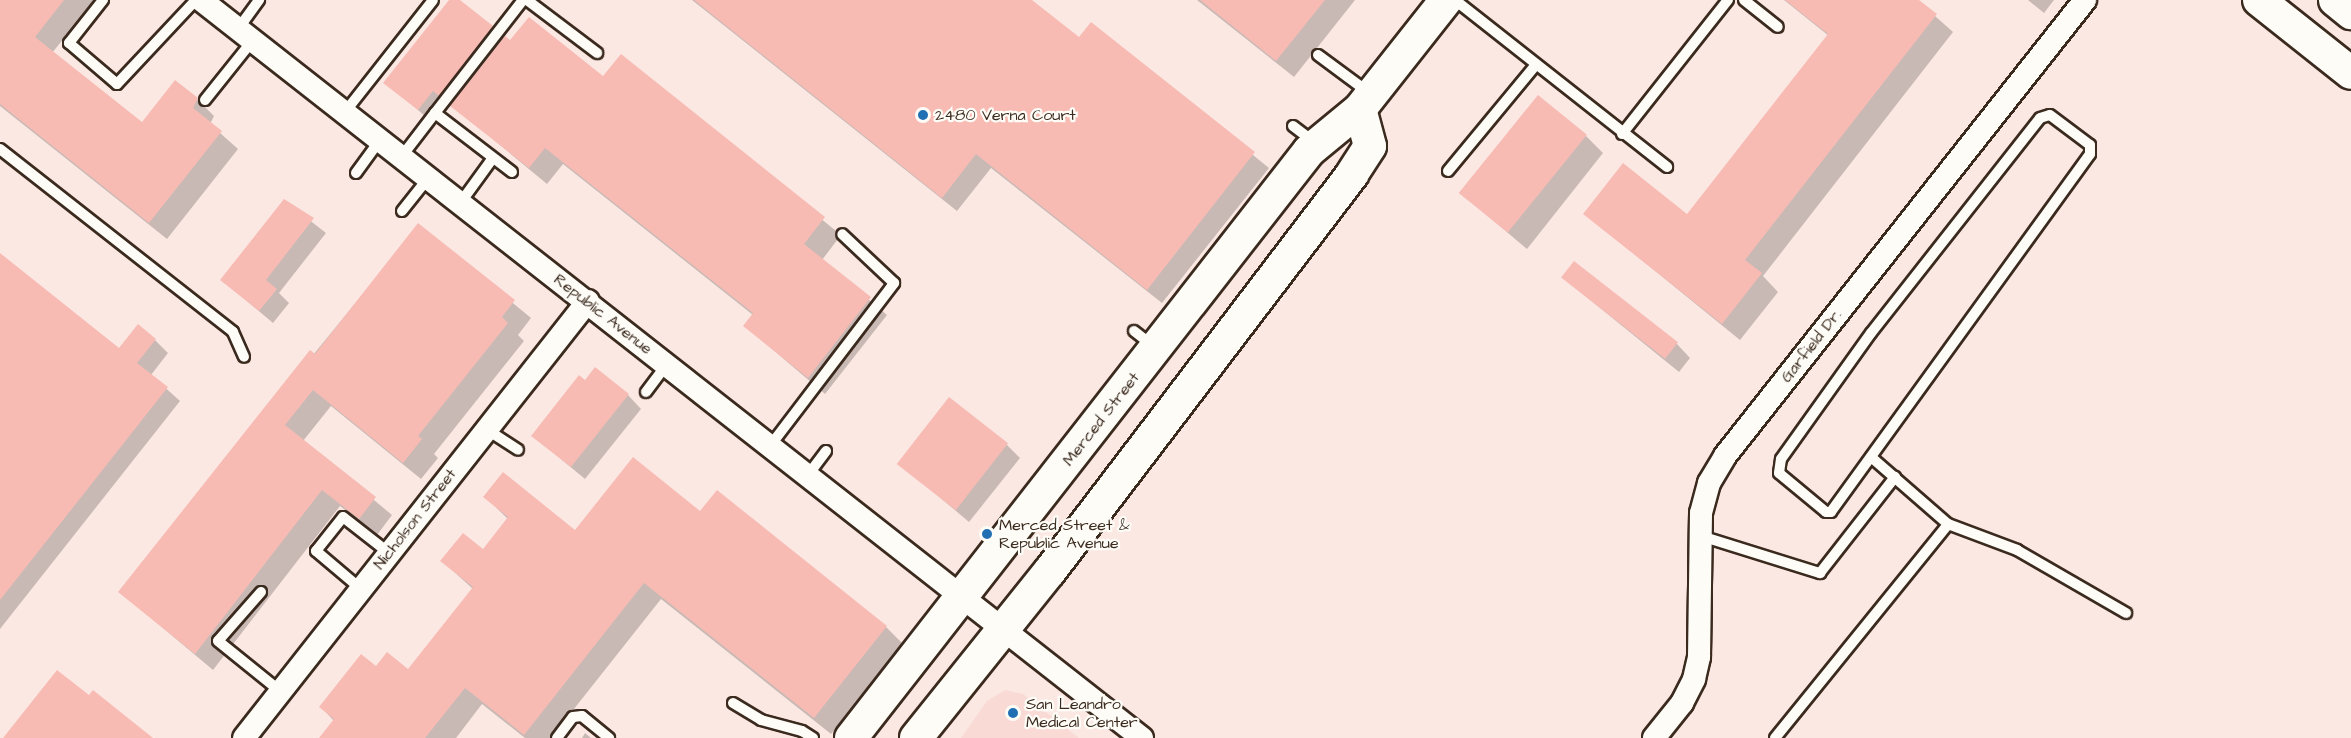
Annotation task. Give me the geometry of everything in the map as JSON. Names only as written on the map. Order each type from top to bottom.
[{"type":"street","name":"Republic Avenue","points":[[201,0],[588,301],[1003,631],[1142,738]]},
{"type":"street","name":"Merced Street","points":[[851,738],[963,598],[1117,390],[1145,340],[1305,135],[1366,102],[1446,0]]},
{"type":"street","name":"Garfield Dr.","points":[[1654,738],[1682,703],[1694,679],[1699,657],[1701,513],[1709,483],[1725,456],[2085,0]]},
{"type":"street","points":[[2259,0],[2351,73]]},
{"type":"street","points":[[2335,0],[2351,13]]},
{"type":"street","points":[[916,738],[1003,631],[1352,174],[1370,146],[1366,102]]},
{"type":"street","name":"Nicholson Street","points":[[243,738],[588,301]]},
{"type":"lane","points":[[103,0],[69,42],[117,84],[196,0]]},
{"type":"lane","points":[[205,100],[246,34],[260,0]]},
{"type":"lane","points":[[345,112],[433,0]]},
{"type":"lane","points":[[402,156],[525,0],[597,53]]},
{"type":"lane","points":[[1455,0],[1535,66],[1667,167]]},
{"type":"lane","points":[[1622,134],[1728,0]]},
{"type":"lane","points":[[1744,0],[1778,27]]},
{"type":"lane","points":[[1318,55],[1366,102]]},
{"type":"lane","points":[[1448,171],[1535,66]]},
{"type":"lane","points":[[435,113],[512,172]]},
{"type":"lane","points":[[2050,116],[2090,145],[2090,154],[1871,457],[1831,512],[1826,512],[1779,473],[1781,459],[1870,333],[2040,118],[2050,116]]},
{"type":"lane","points":[[356,172],[381,140]]},
{"type":"lane","points":[[0,150],[233,332],[243,357]]},
{"type":"lane","points":[[461,202],[493,158]]},
{"type":"lane","points":[[402,211],[429,177]]},
{"type":"lane","points":[[770,446],[894,283],[842,234]]},
{"type":"lane","points":[[646,392],[667,364]]},
{"type":"lane","points":[[486,429],[518,450]]},
{"type":"lane","points":[[808,475],[826,451]]},
{"type":"lane","points":[[1871,457],[1948,524],[2017,550],[2127,613]]},
{"type":"lane","points":[[1701,536],[1820,573],[1895,477]]},
{"type":"lane","points":[[361,589],[316,551],[343,517],[389,553]]},
{"type":"lane","points":[[1775,738],[1948,524]]},
{"type":"lane","points":[[261,592],[218,641],[280,691]]},
{"type":"lane","points":[[733,703],[761,720],[802,731],[813,738]]},
{"type":"lane","points":[[557,738],[573,717],[582,716],[609,738]]},
{"type":"shaded area","name":"San Leandro Medical Center","points":[[1005,690],[1023,694],[1079,738],[961,738],[987,701]]},
{"type":"building","points":[[0,0],[64,0],[35,37],[142,122],[175,80],[198,98],[193,108],[222,131],[149,223],[0,104]]},
{"type":"building","points":[[449,0],[460,0],[493,26],[439,96],[433,91],[418,110],[383,83]]},
{"type":"building","points":[[694,0],[1032,0],[1079,37],[1091,22],[1255,152],[1147,290],[976,154],[942,198]]},
{"type":"building","points":[[1200,0],[1325,0],[1276,61]]},
{"type":"building","points":[[1785,0],[1919,0],[1937,14],[1745,260],[1762,273],[1722,324],[1583,214],[1623,163],[1687,214],[1828,34]]},
{"type":"building","points":[[529,17],[603,76],[621,54],[825,217],[804,244],[871,297],[808,378],[743,326],[753,313],[545,148],[529,168],[450,106],[505,36],[510,40]]},
{"type":"building","points":[[1538,95],[1587,135],[1508,233],[1459,193]]},
{"type":"building","points":[[284,199],[314,218],[266,280],[277,289],[259,311],[220,280]]},
{"type":"building","points":[[418,223],[515,300],[502,317],[508,323],[418,436],[422,439],[403,463],[313,390],[285,425],[376,497],[359,519],[322,490],[195,654],[118,592],[310,350],[315,354]]},
{"type":"building","points":[[0,253],[119,348],[138,324],[156,339],[137,363],[168,387],[0,600]]},
{"type":"building","points":[[1574,261],[1678,342],[1665,359],[1561,278]]},
{"type":"building","points":[[595,367],[629,394],[571,467],[531,436],[579,375],[585,380]]},
{"type":"building","points":[[949,397],[1008,443],[956,510],[897,464]]},
{"type":"building","points":[[633,457],[700,511],[717,490],[887,626],[814,718],[644,583],[524,735],[465,688],[425,738],[319,738],[334,719],[319,707],[361,654],[376,666],[387,652],[408,669],[473,587],[440,561],[463,533],[483,549],[508,517],[483,497],[503,472],[575,530]]},
{"type":"building","points":[[57,670],[89,695],[93,690],[153,738],[3,738]]},
{"type":"place","name":"2480 Verna Court","points":[[923,115]]},
{"type":"place","name":"Merced Street & Republic Avenue","points":[[987,534]]},
{"type":"place","name":"San Leandro Medical Center","points":[[1013,713]]}]
